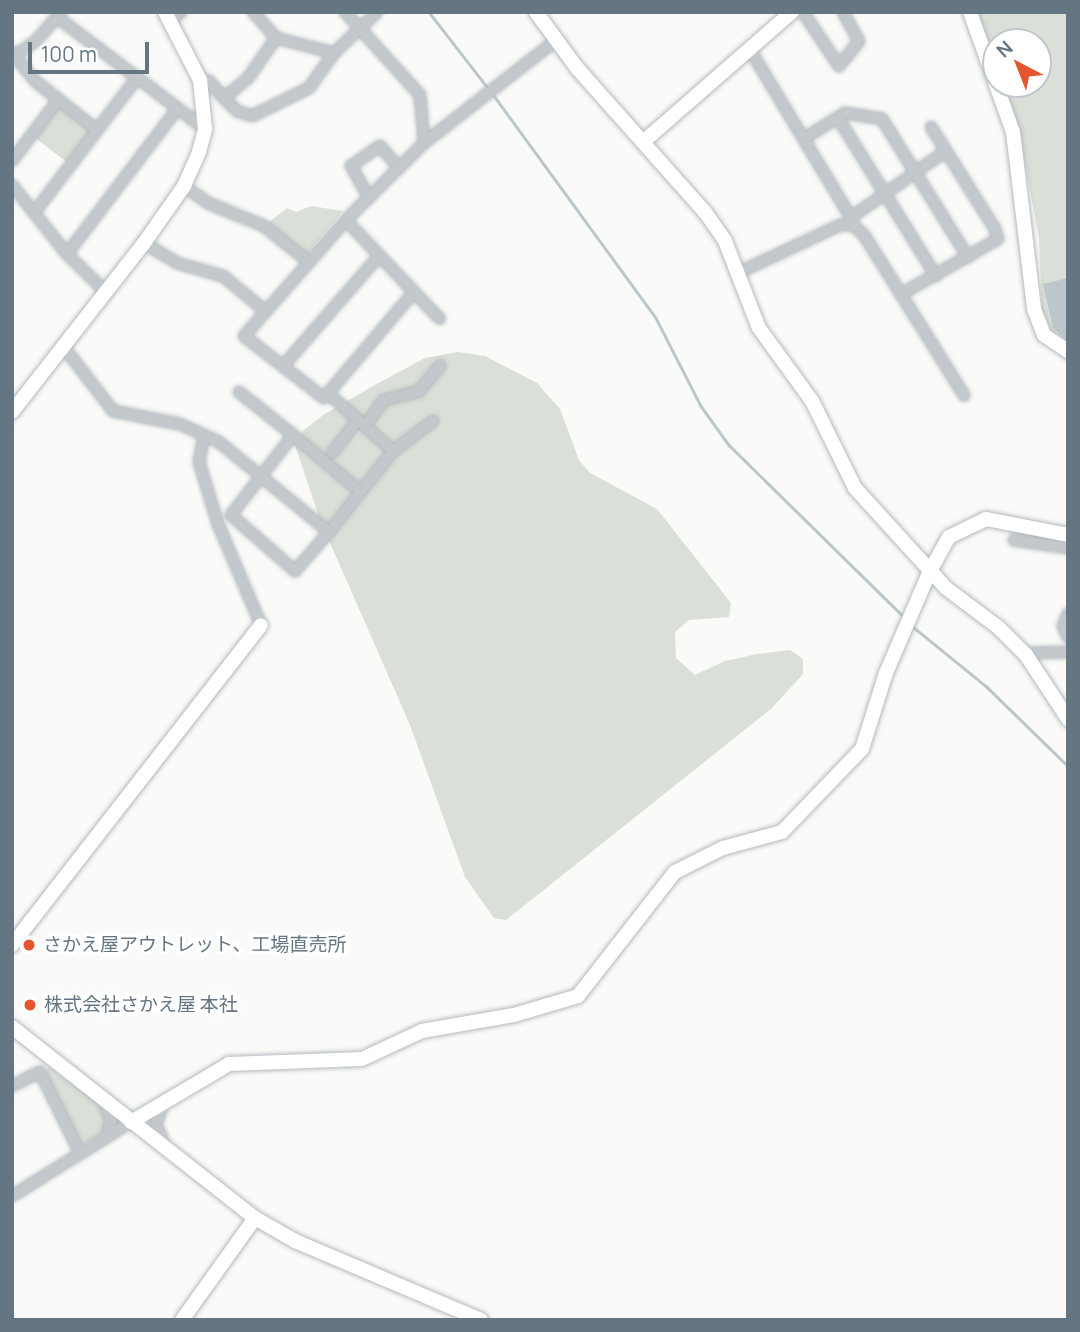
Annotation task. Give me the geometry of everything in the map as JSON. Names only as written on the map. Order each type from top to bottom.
[{"type":"street","points":[[253,12],[276,38],[334,53]]},
{"type":"street","points":[[345,12],[420,95],[424,143]]},
{"type":"street","points":[[200,80],[209,81],[237,111],[252,116],[316,83],[334,53],[377,12]]},
{"type":"street","points":[[536,12],[555,41],[705,212],[740,272],[759,328],[812,401],[842,467],[930,571],[1024,653],[1068,719]]},
{"type":"street","points":[[643,142],[749,48],[775,17],[792,12]]},
{"type":"street","points":[[803,12],[839,66],[859,41],[843,12]]},
{"type":"street","points":[[970,12],[1013,132],[1034,309],[1044,335],[1068,351]]},
{"type":"street","points":[[97,130],[58,100],[14,54],[58,15],[136,79],[205,129]]},
{"type":"street","points":[[12,412],[144,243],[184,186],[205,129],[200,80],[172,15]]},
{"type":"street","points":[[221,94],[229,94],[248,78],[276,38]]},
{"type":"street","points":[[414,292],[324,398],[244,336],[346,220],[424,143],[555,41]]},
{"type":"street","points":[[749,48],[853,221],[964,395]]},
{"type":"street","points":[[34,213],[136,79]]},
{"type":"street","points":[[12,161],[58,100]]},
{"type":"street","points":[[67,254],[177,109]]},
{"type":"street","points":[[805,138],[845,113],[882,119],[968,257]]},
{"type":"street","points":[[838,118],[936,276]]},
{"type":"street","points":[[901,294],[998,239],[931,127]]},
{"type":"street","points":[[369,198],[351,166],[380,145],[399,168]]},
{"type":"street","points":[[740,272],[853,221],[886,193],[946,152]]},
{"type":"street","points":[[12,185],[67,254],[106,292]]},
{"type":"street","points":[[184,186],[208,203],[264,226],[309,262]]},
{"type":"street","points":[[346,220],[440,320]]},
{"type":"street","points":[[144,243],[177,263],[223,276],[265,311]]},
{"type":"street","points":[[283,366],[379,256]]},
{"type":"street","points":[[63,346],[113,411],[180,424],[219,442],[329,532]]},
{"type":"street","points":[[332,453],[383,400],[405,398],[419,391],[440,366]]},
{"type":"street","points":[[239,392],[360,491]]},
{"type":"street","points":[[328,393],[393,451]]},
{"type":"street","points":[[293,435],[231,515],[295,571],[393,451],[433,421]]},
{"type":"street","points":[[12,945],[261,625],[218,524],[199,462],[204,436]]},
{"type":"street","points":[[12,1196],[214,1070],[236,1062],[362,1059],[422,1031],[514,1015],[578,996],[675,872],[723,848],[782,832],[802,816],[862,749],[886,673],[930,571],[949,537],[978,521],[1000,519],[1068,535]]},
{"type":"street","points":[[1014,540],[1068,548]]},
{"type":"street","points":[[1068,614],[1063,626],[1068,637]]},
{"type":"street","points":[[1024,653],[1068,652]]},
{"type":"street","points":[[12,1027],[255,1218],[295,1241],[481,1320]]},
{"type":"street","points":[[12,1086],[40,1072],[80,1153]]},
{"type":"street","points":[[170,1152],[156,1117],[174,1095]]},
{"type":"street","points":[[102,1099],[111,1121],[104,1138]]},
{"type":"street","points":[[182,1320],[255,1218]]},
{"type":"shaded area","points":[[977,12],[1068,12],[1068,344],[1055,338],[1042,310],[1039,239],[1023,152],[1007,98],[1052,98],[1052,28],[983,28]]},
{"type":"shaded area","points":[[60,104],[94,130],[68,163],[34,137]]},
{"type":"shaded area","points":[[311,206],[343,211],[306,255],[268,223],[287,208],[296,212]]},
{"type":"shaded area","points":[[1068,278],[1068,341],[1053,328],[1043,284]]},
{"type":"shaded area","points":[[458,352],[485,356],[537,383],[560,409],[579,460],[590,473],[657,509],[731,603],[729,617],[689,620],[675,632],[676,658],[695,675],[725,661],[757,654],[790,650],[803,659],[803,674],[772,708],[506,920],[494,918],[465,877],[410,725],[320,520],[295,445],[303,431],[323,415],[373,386],[425,358]]},
{"type":"shaded area","points":[[49,1067],[98,1104],[106,1116],[103,1132],[81,1146],[44,1073]]},
{"type":"waterway","points":[[429,12],[488,88]]},
{"type":"waterway","points":[[492,93],[656,318],[701,406],[729,445],[905,618]]},
{"type":"waterway","points":[[912,626],[987,687],[1068,766]]},
{"type":"place","name":"さかえ屋アウトレット、工場直売所","points":[[29,945]]},
{"type":"place","name":"株式会社さかえ屋 本社","points":[[30,1005]]}]
